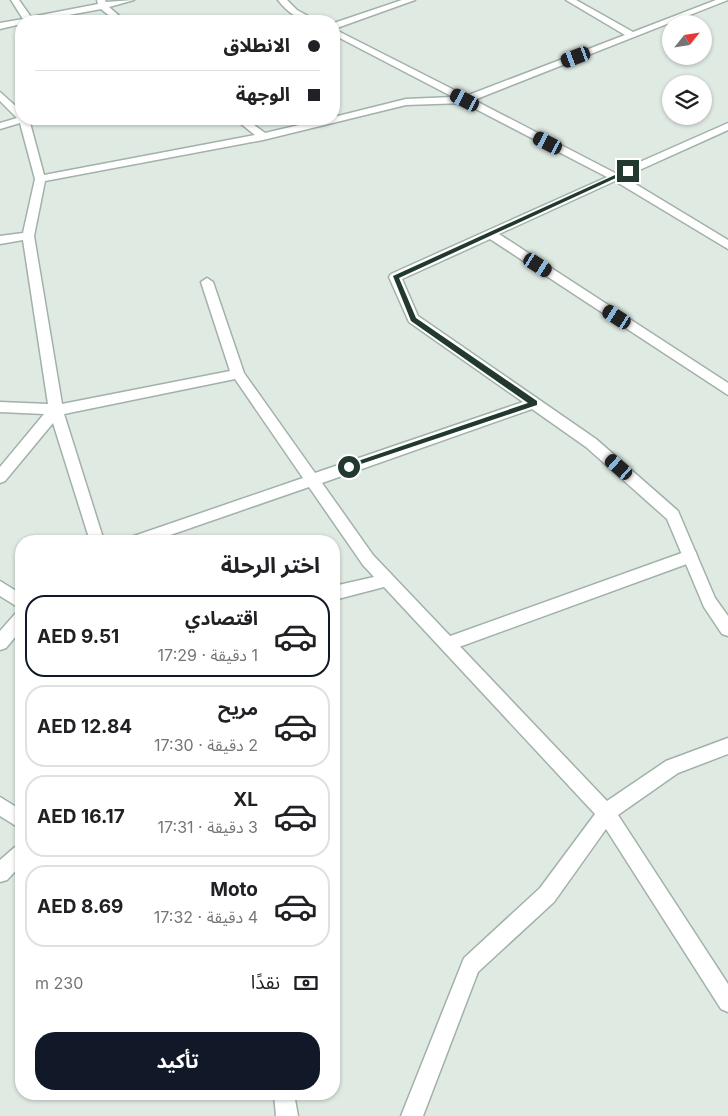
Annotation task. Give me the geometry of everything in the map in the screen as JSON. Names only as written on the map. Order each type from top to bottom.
[{"type":"street","points":[[15,0],[25,15]]},
{"type":"street","points":[[46,15],[102,3],[130,0]]},
{"type":"street","points":[[282,0],[294,12],[300,15]]},
{"type":"street","points":[[340,24],[411,0]]},
{"type":"street","points":[[570,0],[632,35]]},
{"type":"street","points":[[340,118],[406,102],[465,100],[724,0]]},
{"type":"street","points":[[102,3],[115,15]]},
{"type":"street","points":[[0,26],[15,22]]},
{"type":"street","points":[[340,35],[615,177],[728,245]]},
{"type":"street","points":[[0,94],[15,110]]},
{"type":"street","points":[[0,126],[15,121]]},
{"type":"street","points":[[25,125],[40,179],[28,236],[56,410],[95,535]]},
{"type":"street","points":[[248,125],[263,137]]},
{"type":"street","points":[[40,179],[263,137],[312,125]]},
{"type":"street","points":[[728,126],[395,277],[413,319],[591,443],[673,516],[710,602],[728,629]]},
{"type":"street","points":[[491,234],[728,390]]},
{"type":"street","points":[[0,240],[28,236]]},
{"type":"street","points":[[207,282],[238,374],[368,560],[606,813],[728,1002]]},
{"type":"street","points":[[0,407],[56,410],[238,374]]},
{"type":"street","points":[[153,535],[534,403]]},
{"type":"street","points":[[0,477],[56,410]]},
{"type":"street","points":[[448,644],[690,556]]},
{"type":"street","points":[[340,592],[387,580]]},
{"type":"street","points":[[0,588],[15,598]]},
{"type":"street","points":[[0,642],[15,626]]},
{"type":"street","points":[[412,1116],[471,965],[547,895],[606,813],[672,766],[728,746]]},
{"type":"street","points":[[0,806],[15,816]]},
{"type":"street","points":[[0,873],[15,859]]},
{"type":"street","points":[[285,1100],[287,1116]]},
{"type":"route","points":[[349,467],[534,403],[413,319],[395,277],[628,171]]}]
